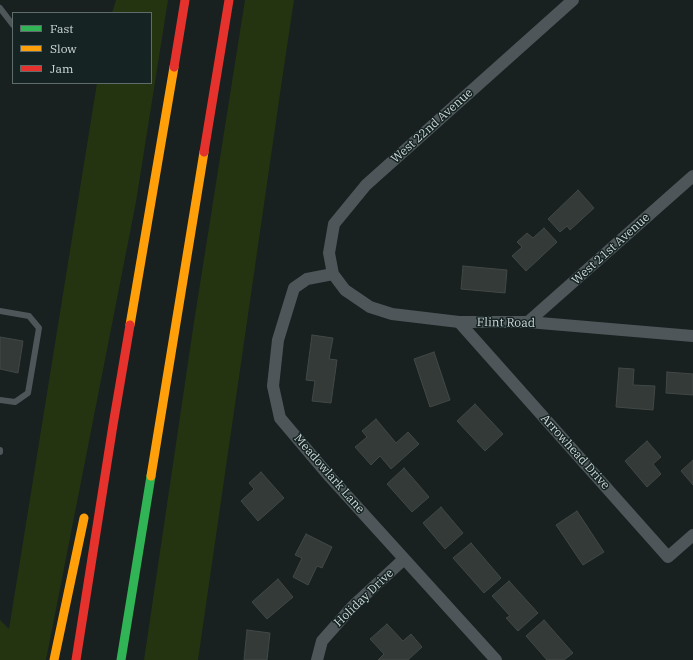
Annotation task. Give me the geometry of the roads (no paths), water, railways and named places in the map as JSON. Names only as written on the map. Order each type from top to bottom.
[{"type":"highway","points":[[76,660],[113,425],[184,0]]},
{"type":"highway","points":[[121,660],[230,0]]},
{"type":"highway","points":[[97,469],[113,425]]},
{"type":"highway","points":[[54,660],[87,506]]},
{"type":"street","name":"West 22nd Avenue","points":[[334,274],[329,254],[334,224],[366,185],[572,0]]},
{"type":"street","name":"West 21st Avenue","points":[[528,322],[693,176]]},
{"type":"street","name":"Flint Road","points":[[334,274],[345,290],[370,307],[392,314],[460,322],[528,322],[693,336]]},
{"type":"street","name":"Meadowlark Lane","points":[[334,274],[307,279],[294,288],[278,340],[273,386],[280,418],[330,477],[496,660]]},
{"type":"street","name":"Arrowhead Drive","points":[[460,322],[668,557],[693,535]]},
{"type":"street","name":"Holiday Drive","points":[[317,660],[322,641],[352,607],[404,559]]},
{"type":"lane","points":[[0,8],[12,24]]},
{"type":"lane","points":[[0,311],[29,316],[39,328],[28,393],[15,402],[0,400]]}]
